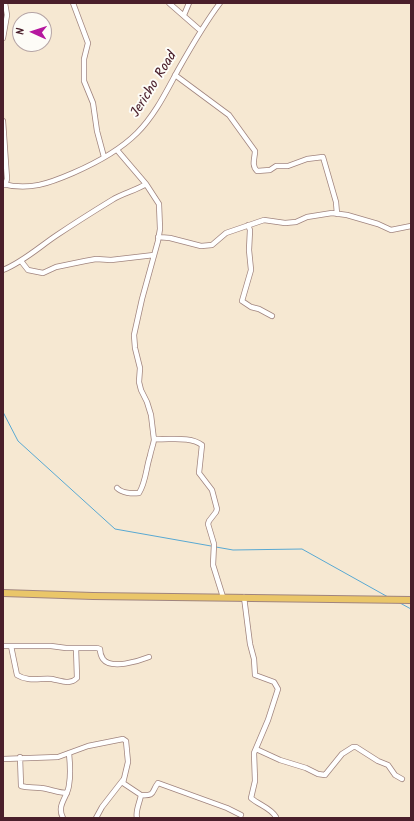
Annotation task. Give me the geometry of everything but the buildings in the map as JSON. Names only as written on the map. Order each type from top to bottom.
[{"type":"main road","points":[[3,593],[93,596],[411,600]]},
{"type":"street","points":[[3,38],[7,14],[5,3]]},
{"type":"street","points":[[73,3],[88,43],[84,59],[84,81],[94,103],[97,131],[104,158]]},
{"type":"street","points":[[169,3],[201,31]]},
{"type":"street","points":[[184,15],[189,3]]},
{"type":"street","name":"Jericho Road","points":[[4,185],[23,188],[48,184],[97,162],[117,150],[136,134],[156,110],[201,31],[220,3]]},
{"type":"street","points":[[175,75],[229,115],[254,151],[253,162],[257,171],[270,170],[276,166],[288,166],[307,159],[323,158],[331,182],[333,197],[336,202],[337,214]]},
{"type":"street","points":[[3,121],[7,179],[4,185]]},
{"type":"street","points":[[117,150],[146,184],[159,204],[160,229],[135,329],[134,341],[139,360],[141,390],[151,415],[154,440],[149,458],[148,470],[139,493],[127,492],[118,488]]},
{"type":"street","points":[[3,270],[21,262],[57,235],[113,200],[146,184]]},
{"type":"street","points":[[158,237],[170,238],[201,246],[212,245],[226,234],[264,220],[285,223],[296,222],[307,217],[332,213],[348,215],[391,230],[411,226]]},
{"type":"street","points":[[248,225],[250,230],[249,250],[251,270],[242,301],[251,307],[259,309],[272,316]]},
{"type":"street","points":[[21,262],[28,270],[43,273],[56,267],[96,259],[111,260],[154,255]]},
{"type":"street","points":[[154,440],[172,438],[194,441],[202,445],[199,473],[212,490],[216,504],[216,512],[208,524],[214,544],[213,565],[223,597]]},
{"type":"street","points":[[244,597],[250,644],[254,659],[255,675],[274,682],[278,689],[268,720],[254,753],[255,781],[251,798],[263,807],[273,811],[275,818]]},
{"type":"street","points":[[3,646],[97,648],[100,649],[103,659],[107,662],[118,665],[149,657]]},
{"type":"street","points":[[11,646],[17,676],[28,680],[48,679],[67,682],[77,678],[76,648]]},
{"type":"street","points":[[3,759],[58,757],[88,746],[123,739],[126,741],[128,762],[123,780],[102,807],[96,818]]},
{"type":"street","points":[[256,749],[280,760],[324,775],[342,754],[353,747],[388,765],[395,775],[402,779]]},
{"type":"street","points":[[63,818],[61,806],[69,785],[69,753]]},
{"type":"street","points":[[20,758],[21,786],[67,793]]},
{"type":"street","points":[[123,780],[123,784],[141,795],[153,794],[158,783],[227,808],[241,815]]},
{"type":"street","points":[[137,818],[136,812],[140,803],[141,795]]},
{"type":"waterway","points":[[3,412],[18,441],[115,529],[211,546]]},
{"type":"waterway","points":[[216,547],[233,550],[302,549],[388,597]]},
{"type":"waterway","points":[[400,603],[411,609]]}]
